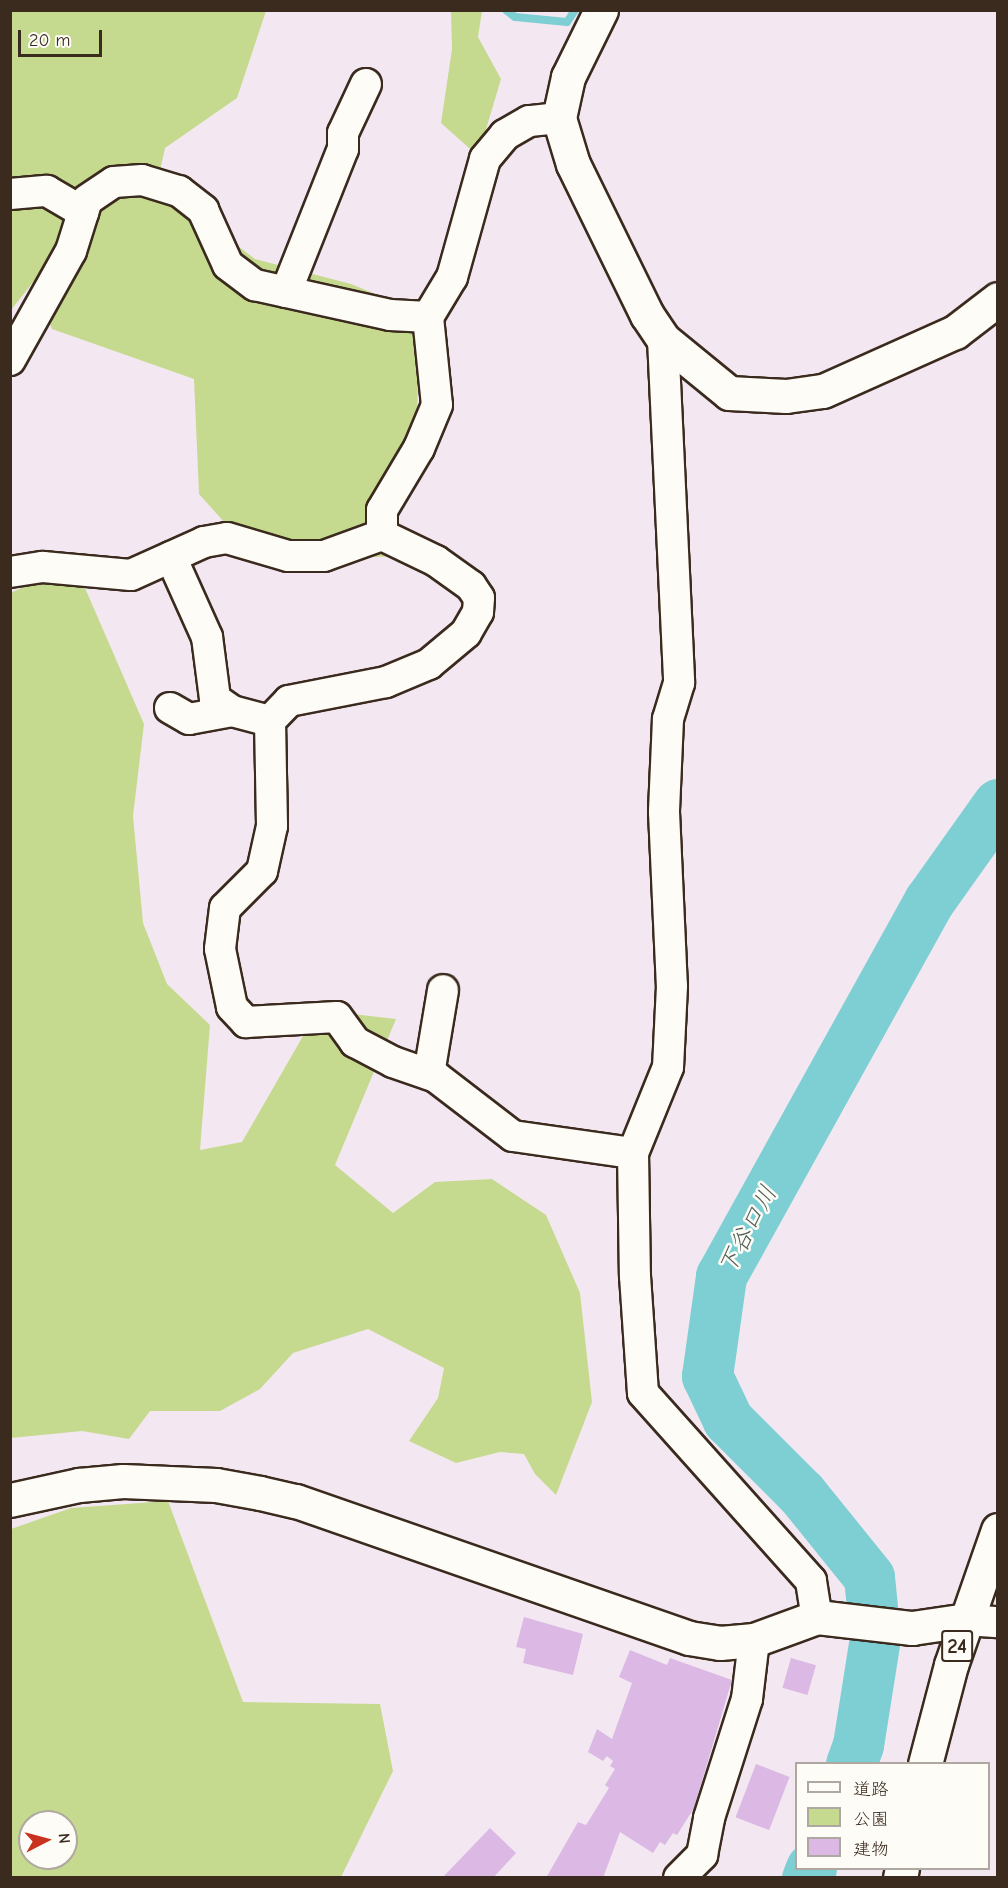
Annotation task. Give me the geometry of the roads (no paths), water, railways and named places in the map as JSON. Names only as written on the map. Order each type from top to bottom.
[{"type":"street","points":[[601,10],[568,77],[559,118],[573,164],[647,315],[663,339],[729,393],[786,396],[823,391],[955,333],[998,299]]},
{"type":"street","points":[[286,292],[343,149],[343,133],[366,84]]},
{"type":"street","points":[[382,535],[382,510],[419,448],[437,405],[428,317],[452,277],[484,159],[505,135],[529,121],[559,118]]},
{"type":"street","points":[[10,360],[71,251],[87,200],[114,182],[142,180],[179,191],[202,210],[228,265],[255,285],[390,315],[428,317]]},
{"type":"street","points":[[10,194],[47,191],[84,212]]},
{"type":"street","points":[[663,339],[679,682],[668,719],[664,812],[672,986],[668,1067],[633,1153],[635,1276],[643,1393],[811,1581],[830,1617]]},
{"type":"street","points":[[10,572],[43,567],[131,575],[204,542],[227,538],[288,556],[324,556],[382,535],[436,561],[471,586],[479,598],[478,612],[466,633],[429,664],[386,682],[289,701],[270,721],[272,826],[262,871],[225,908],[220,949],[232,1007],[246,1022],[338,1017],[355,1042],[393,1062],[429,1074],[513,1136],[633,1153]]},
{"type":"street","points":[[171,557],[207,637],[215,699],[232,711],[270,721]]},
{"type":"street","points":[[170,708],[189,719],[232,711]]},
{"type":"street","points":[[429,1074],[443,990]]},
{"type":"street","points":[[10,1500],[79,1485],[123,1481],[216,1485],[296,1501],[690,1638],[720,1643],[754,1640],[830,1617],[912,1628],[982,1621]]},
{"type":"street","name":"24","points":[[926,1762],[982,1621],[998,1530]]},
{"type":"street","points":[[679,1878],[702,1855],[709,1818],[747,1699],[754,1640]]},
{"type":"waterway","points":[[506,10],[515,17],[567,22],[575,10]]},
{"type":"waterway","name":"下谷口川","points":[[852,1762],[858,1745],[875,1638],[869,1577],[802,1494],[728,1420],[707,1376],[721,1276],[929,901],[998,804]]},
{"type":"waterway","name":"下谷口川","points":[[807,1878],[810,1870]]}]
